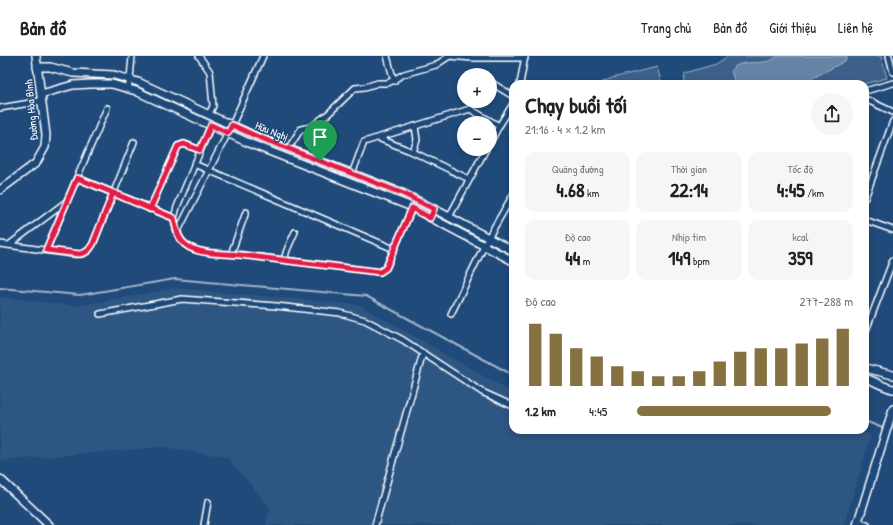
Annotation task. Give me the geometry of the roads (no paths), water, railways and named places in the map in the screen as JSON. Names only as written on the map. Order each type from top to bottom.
[{"type":"main road","name":"Đường Hòa Bình","points":[[0,190],[36,163],[45,147],[46,135],[36,56]]},
{"type":"main road","name":"Hữu Nghị","points":[[37,67],[50,67],[73,73],[114,75],[138,82],[256,136],[404,194],[509,249]]},
{"type":"main road","name":"Hữu Nghị","points":[[41,98],[73,85],[112,84],[128,88],[251,144],[412,208],[509,259]]},
{"type":"main road","points":[[430,218],[434,209]]},
{"type":"main road","points":[[869,369],[893,376]]},
{"type":"main road","points":[[869,379],[878,382],[884,387],[893,389]]},
{"type":"main road","points":[[857,524],[893,409]]},
{"type":"main road","points":[[0,479],[49,525]]},
{"type":"street","points":[[128,88],[132,56]]},
{"type":"street","points":[[199,56],[210,72],[213,106],[209,114]]},
{"type":"street","points":[[178,233],[232,125],[263,56]]},
{"type":"street","points":[[387,56],[394,80]]},
{"type":"street","points":[[288,149],[301,129],[311,127],[328,114],[355,88],[378,83],[388,83],[404,74],[436,65],[448,56],[525,57],[521,80]]},
{"type":"street","points":[[889,56],[893,72]]},
{"type":"street","points":[[869,90],[893,83]]},
{"type":"street","points":[[497,86],[509,94]]},
{"type":"street","points":[[0,108],[41,98]]},
{"type":"street","points":[[869,101],[893,112]]},
{"type":"street","points":[[46,250],[107,108]]},
{"type":"street","points":[[352,174],[364,142],[470,108],[500,126]]},
{"type":"street","points":[[497,131],[509,111]]},
{"type":"street","points":[[869,187],[893,122]]},
{"type":"street","points":[[211,125],[194,164],[174,218],[181,241],[189,247],[203,252],[380,272],[386,268],[412,208]]},
{"type":"street","points":[[413,152],[417,140],[415,126]]},
{"type":"street","points":[[378,138],[413,152],[469,179]]},
{"type":"street","points":[[0,244],[85,254],[93,244],[134,142]]},
{"type":"street","points":[[150,209],[178,146],[184,144],[200,150]]},
{"type":"street","points":[[449,217],[482,156]]},
{"type":"street","points":[[194,164],[394,249]]},
{"type":"street","points":[[77,178],[174,218]]},
{"type":"street","points":[[9,245],[67,201]]},
{"type":"street","points":[[451,314],[488,238],[509,201]]},
{"type":"street","points":[[231,254],[246,212]]},
{"type":"street","points":[[869,221],[893,230]]},
{"type":"street","points":[[284,260],[295,232]]},
{"type":"street","points":[[869,323],[893,260]]},
{"type":"street","points":[[100,314],[182,299],[290,307],[340,313],[365,320],[403,340],[482,392],[509,404]]},
{"type":"street","points":[[375,525],[423,353]]},
{"type":"street","points":[[204,525],[208,502]]},
{"type":"street","points":[[857,524],[866,525]]},
{"type":"waterway","points":[[0,288],[80,295],[175,279],[366,296],[509,373]]},
{"type":"waterway","points":[[869,423],[885,429]]}]
